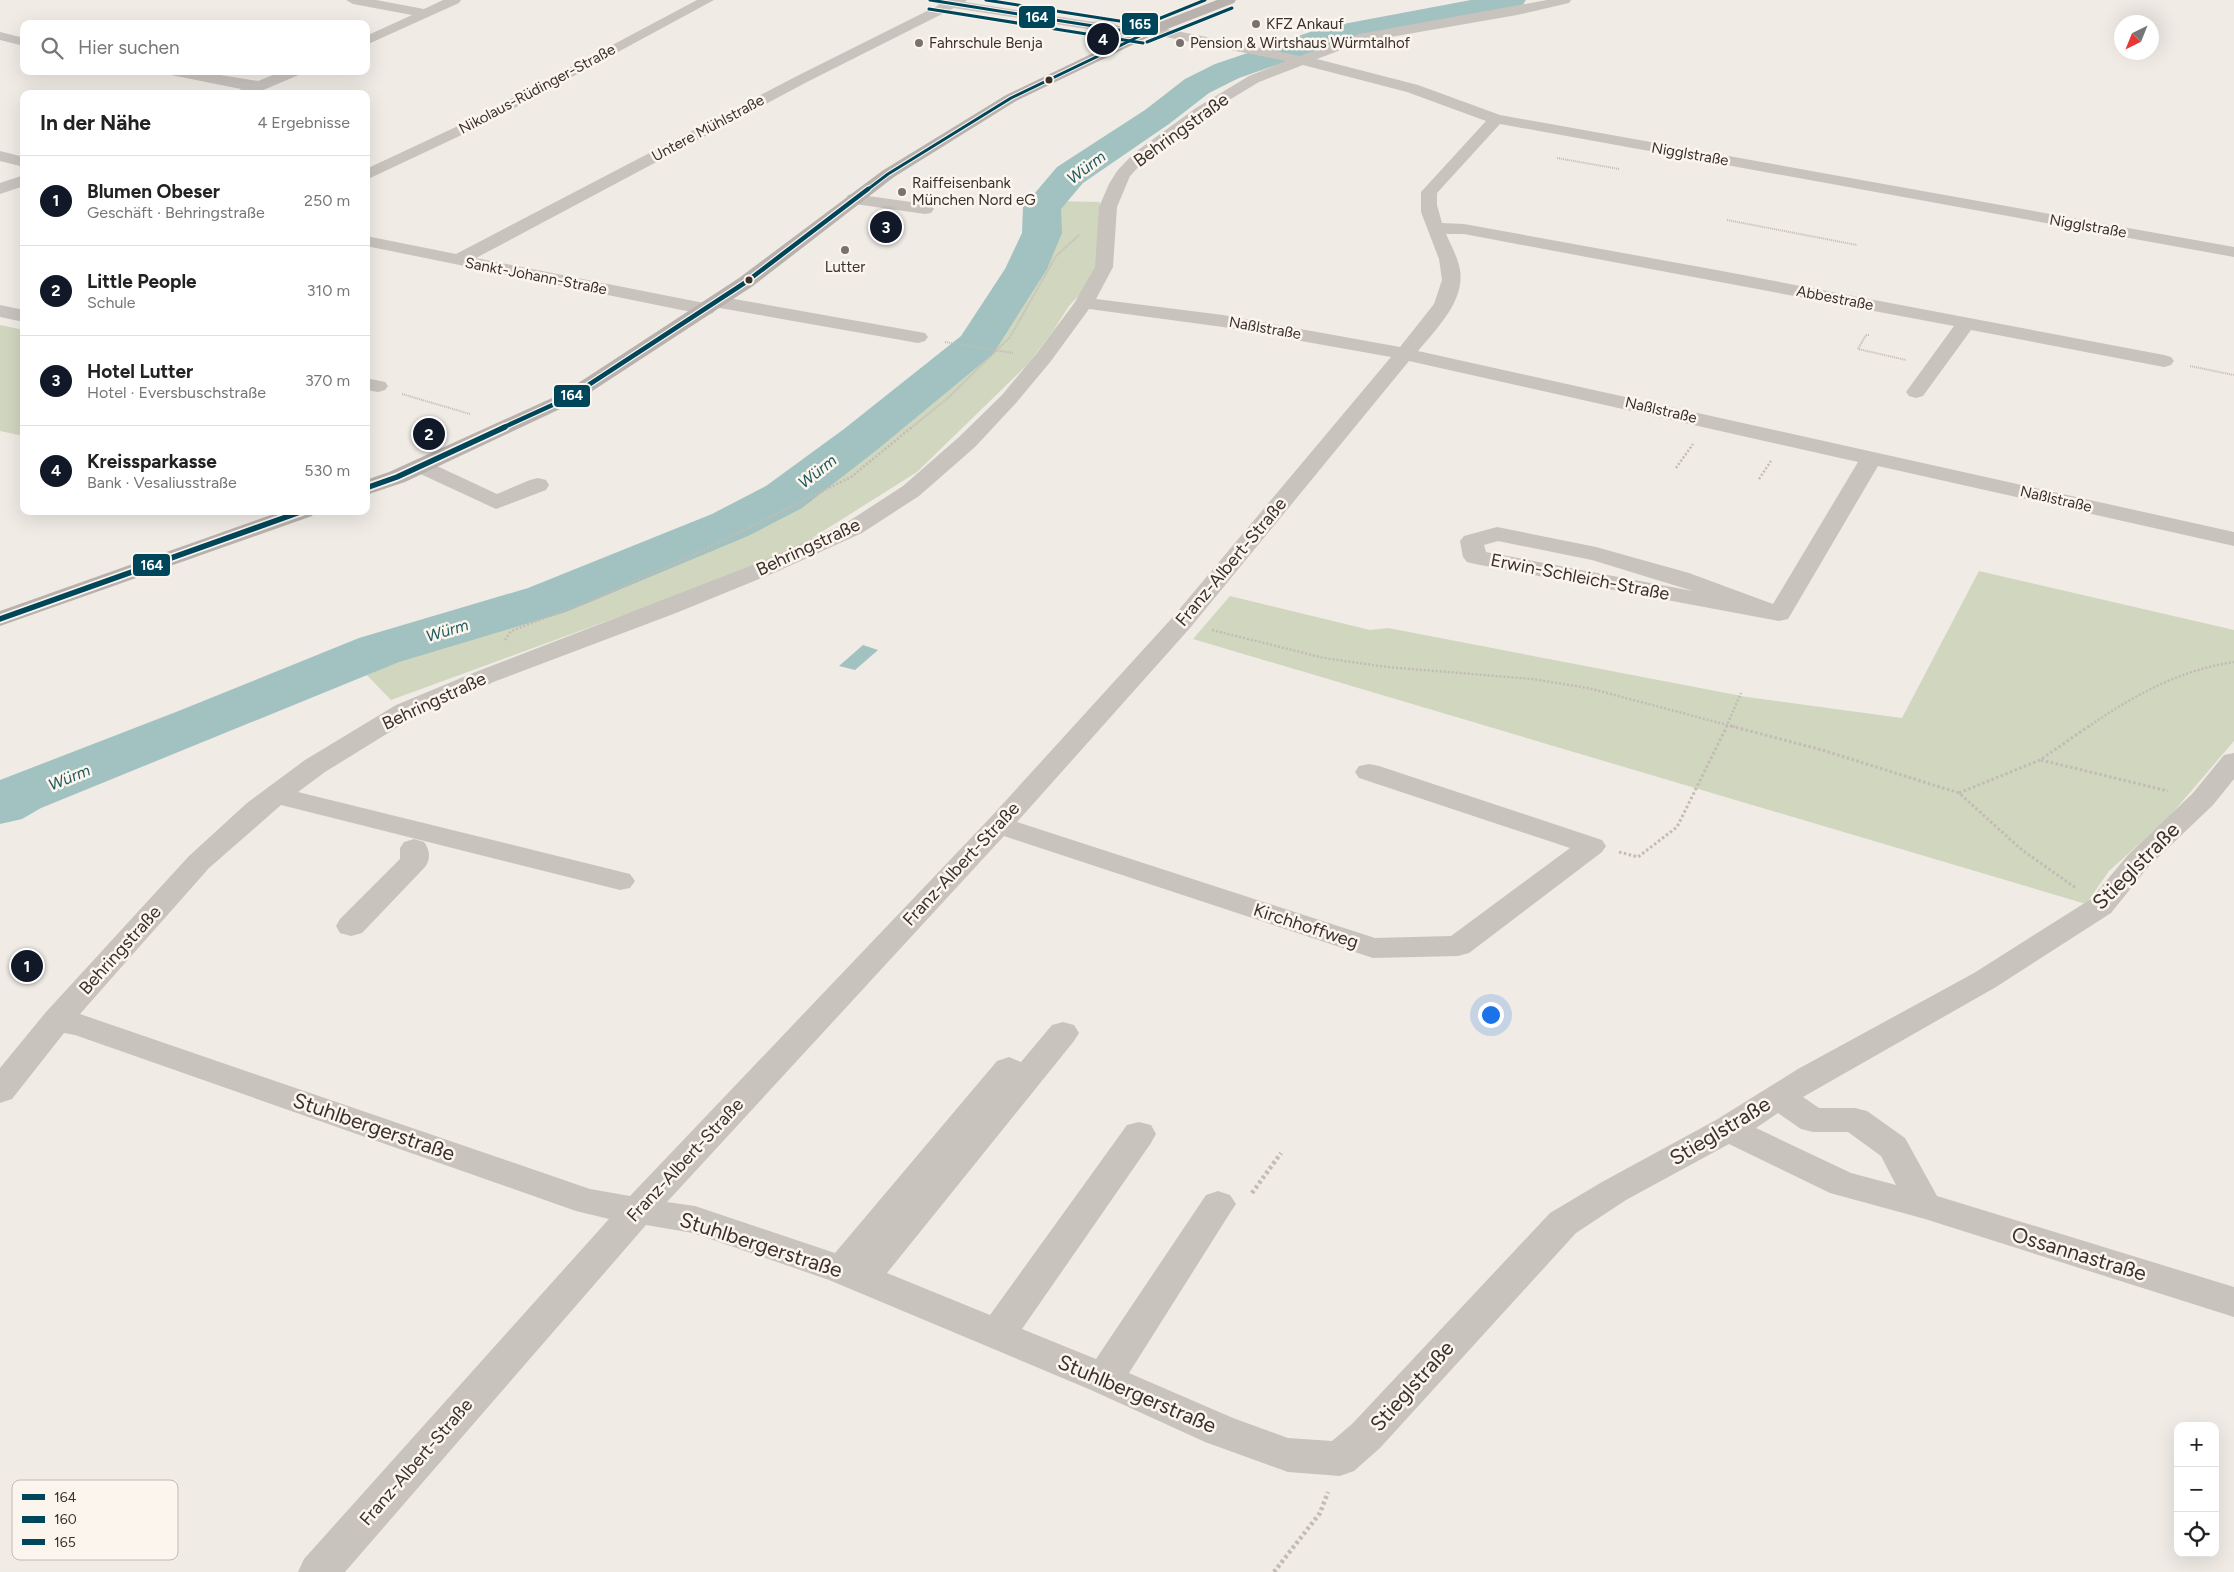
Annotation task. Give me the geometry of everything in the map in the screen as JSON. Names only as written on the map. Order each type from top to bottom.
[{"type":"main road","points":[[370,486],[422,466],[570,396],[746,282],[888,174],[1011,98],[1148,32],[1229,0]]},
{"type":"main road","points":[[0,619],[293,515]]},
{"type":"street","points":[[353,0],[426,13]]},
{"type":"street","points":[[370,40],[454,0]]},
{"type":"street","name":"Nikolaus-Rüdinger-Straße","points":[[370,174],[480,121],[707,0]]},
{"type":"street","name":"Nigglstraße","points":[[930,0],[957,2],[1148,32],[1294,59],[1394,83],[1443,98],[1496,119],[2234,252]]},
{"type":"street","name":"Behringstraße","points":[[0,1091],[57,1020],[199,862],[266,802],[315,766],[405,711],[487,676],[739,579],[854,528],[911,491],[967,442],[1015,392],[1044,357],[1084,302],[1104,267],[1108,207],[1116,184],[1140,156],[1201,111],[1254,79],[1294,59],[1358,38],[1516,11],[1564,0]]},
{"type":"street","name":"Untere Mühlstraße","points":[[458,260],[802,79],[957,2]]},
{"type":"street","points":[[0,36],[20,41]]},
{"type":"street","points":[[192,75],[260,86]]},
{"type":"street","points":[[251,90],[286,75]]},
{"type":"street","name":"Franz-Albert-Straße","points":[[319,1572],[638,1210],[999,825],[1181,623],[1444,306],[1452,284],[1448,261],[1435,228],[1428,201],[1432,188],[1496,119]]},
{"type":"street","points":[[0,156],[20,161]]},
{"type":"street","points":[[0,189],[20,182]]},
{"type":"street","points":[[854,199],[925,209]]},
{"type":"street","name":"Abbestraße","points":[[1435,228],[1473,230],[2164,361]]},
{"type":"street","name":"Sankt-Johann-Straße","points":[[370,242],[458,260],[711,306],[918,337]]},
{"type":"street","name":"Naßlstraße","points":[[1084,302],[1223,321],[1405,354],[2234,539]]},
{"type":"street","points":[[0,311],[20,315]]},
{"type":"street","points":[[1916,392],[1966,323]]},
{"type":"street","points":[[1779,614],[1872,458]]},
{"type":"street","points":[[422,466],[496,502],[538,485]]},
{"type":"street","name":"Erwin-Schleich-Straße","points":[[1497,534],[1596,554],[1682,578],[1779,614],[1475,557],[1472,540],[1497,534]]},
{"type":"street","name":"Stieglstraße","points":[[1340,1459],[1366,1436],[1513,1274],[1563,1223],[1614,1191],[1728,1129],[1778,1097],[1985,980],[2101,906],[2138,861],[2203,799],[2234,761]]},
{"type":"street","points":[[1369,772],[1592,846]]},
{"type":"street","points":[[266,802],[414,848],[539,874]]},
{"type":"street","points":[[266,802],[620,881]]},
{"type":"street","name":"Kirchhoffweg","points":[[999,825],[1373,948],[1458,946],[1592,846]]},
{"type":"street","points":[[351,926],[415,862],[414,848]]},
{"type":"street","name":"Stuhlbergerstraße","points":[[57,1020],[80,1025],[588,1202],[695,1220],[852,1275],[1104,1379],[1219,1430],[1288,1455],[1340,1459]]},
{"type":"street","points":[[852,1275],[1063,1033]]},
{"type":"street","points":[[852,1275],[1024,1051]]},
{"type":"street","points":[[1778,1097],[1813,1120],[1855,1120],[1893,1147],[1925,1206]]},
{"type":"street","name":"Ossannastraße","points":[[1728,1129],[1842,1184],[1925,1206],[2234,1302]]},
{"type":"street","points":[[998,1335],[1096,1192],[1139,1134]]},
{"type":"street","points":[[1104,1379],[1218,1204]]},
{"type":"path","points":[[1557,158],[1620,169]]},
{"type":"path","points":[[487,676],[490,662],[511,631],[595,599],[689,556],[851,477],[948,398],[1010,337],[1056,256],[1074,237],[1108,219]]},
{"type":"path","points":[[1727,220],[1857,245]]},
{"type":"path","points":[[1869,335],[1866,335],[1858,349],[1935,366]]},
{"type":"path","points":[[959,344],[994,350]]},
{"type":"path","points":[[2164,361],[2234,374]]},
{"type":"path","points":[[372,385],[509,426]]},
{"type":"path","points":[[1181,623],[1324,658],[1387,667],[1532,680],[1588,688],[1822,750],[1959,793],[2022,850],[2101,906]]},
{"type":"path","points":[[1959,793],[2040,760],[2092,724],[2156,685],[2213,665],[2234,662]]},
{"type":"path","points":[[1592,846],[1638,857],[1677,827],[1727,726],[1741,693]]},
{"type":"path","points":[[2040,760],[2203,799]]},
{"type":"path","points":[[1274,1572],[1320,1513],[1340,1459]]},
{"type":"green space","points":[[1058,201],[1100,202],[1098,275],[1069,306],[1028,364],[917,472],[782,557],[391,700],[360,668],[428,650],[582,596],[747,527],[826,483],[873,440],[983,359],[995,344],[1012,306],[1045,263],[1060,229]]},
{"type":"green space","points":[[0,325],[20,329],[20,435],[0,431]]},
{"type":"green space","points":[[1979,571],[2234,630],[2234,741],[2169,817],[2109,871],[2086,904],[1193,639],[1230,596],[1370,630],[1388,628],[1747,697],[1902,718]]},
{"type":"water","points":[[863,645],[878,650],[855,670],[839,666]]},
{"type":"waterway","name":"Würm","points":[[0,805],[19,795],[197,725],[379,650],[547,600],[730,525],[784,497],[861,439],[977,345],[1026,269],[1042,233],[1042,207],[1070,175],[1157,117],[1197,86],[1227,71],[1333,35],[1433,18],[1511,0]]},
{"type":"transit line","name":"164","points":[[930,0],[1144,34]]},
{"type":"transit line","name":"165","points":[[986,0],[1145,25]]},
{"type":"transit line","name":"165","points":[[1141,26],[1205,0]]},
{"type":"transit line","name":"160","points":[[1147,42],[1232,8]]},
{"type":"transit line","name":"160","points":[[929,9],[1143,43]]},
{"type":"transit line","name":"164","points":[[370,487],[397,477],[570,397],[746,282],[888,174],[1011,98],[1144,34]]},
{"type":"transit line","name":"164","points":[[0,619],[292,515]]},
{"type":"place","name":"KFZ Ankauf","points":[[1256,24]]},
{"type":"place","name":"Kreissparkasse","points":[[1103,39]]},
{"type":"place","name":"Fahrschule Benja","points":[[919,43]]},
{"type":"place","name":"Pension & Wirtshaus Würmtalhof","points":[[1180,43]]},
{"type":"place","name":"Raiffeisenbank München Nord eG","points":[[902,192]]},
{"type":"place","name":"Hotel Lutter","points":[[886,227]]},
{"type":"place","name":"Lutter","points":[[845,250]]},
{"type":"place","name":"Little People","points":[[429,434]]},
{"type":"place","name":"Blumen Obeser","points":[[27,966]]}]
